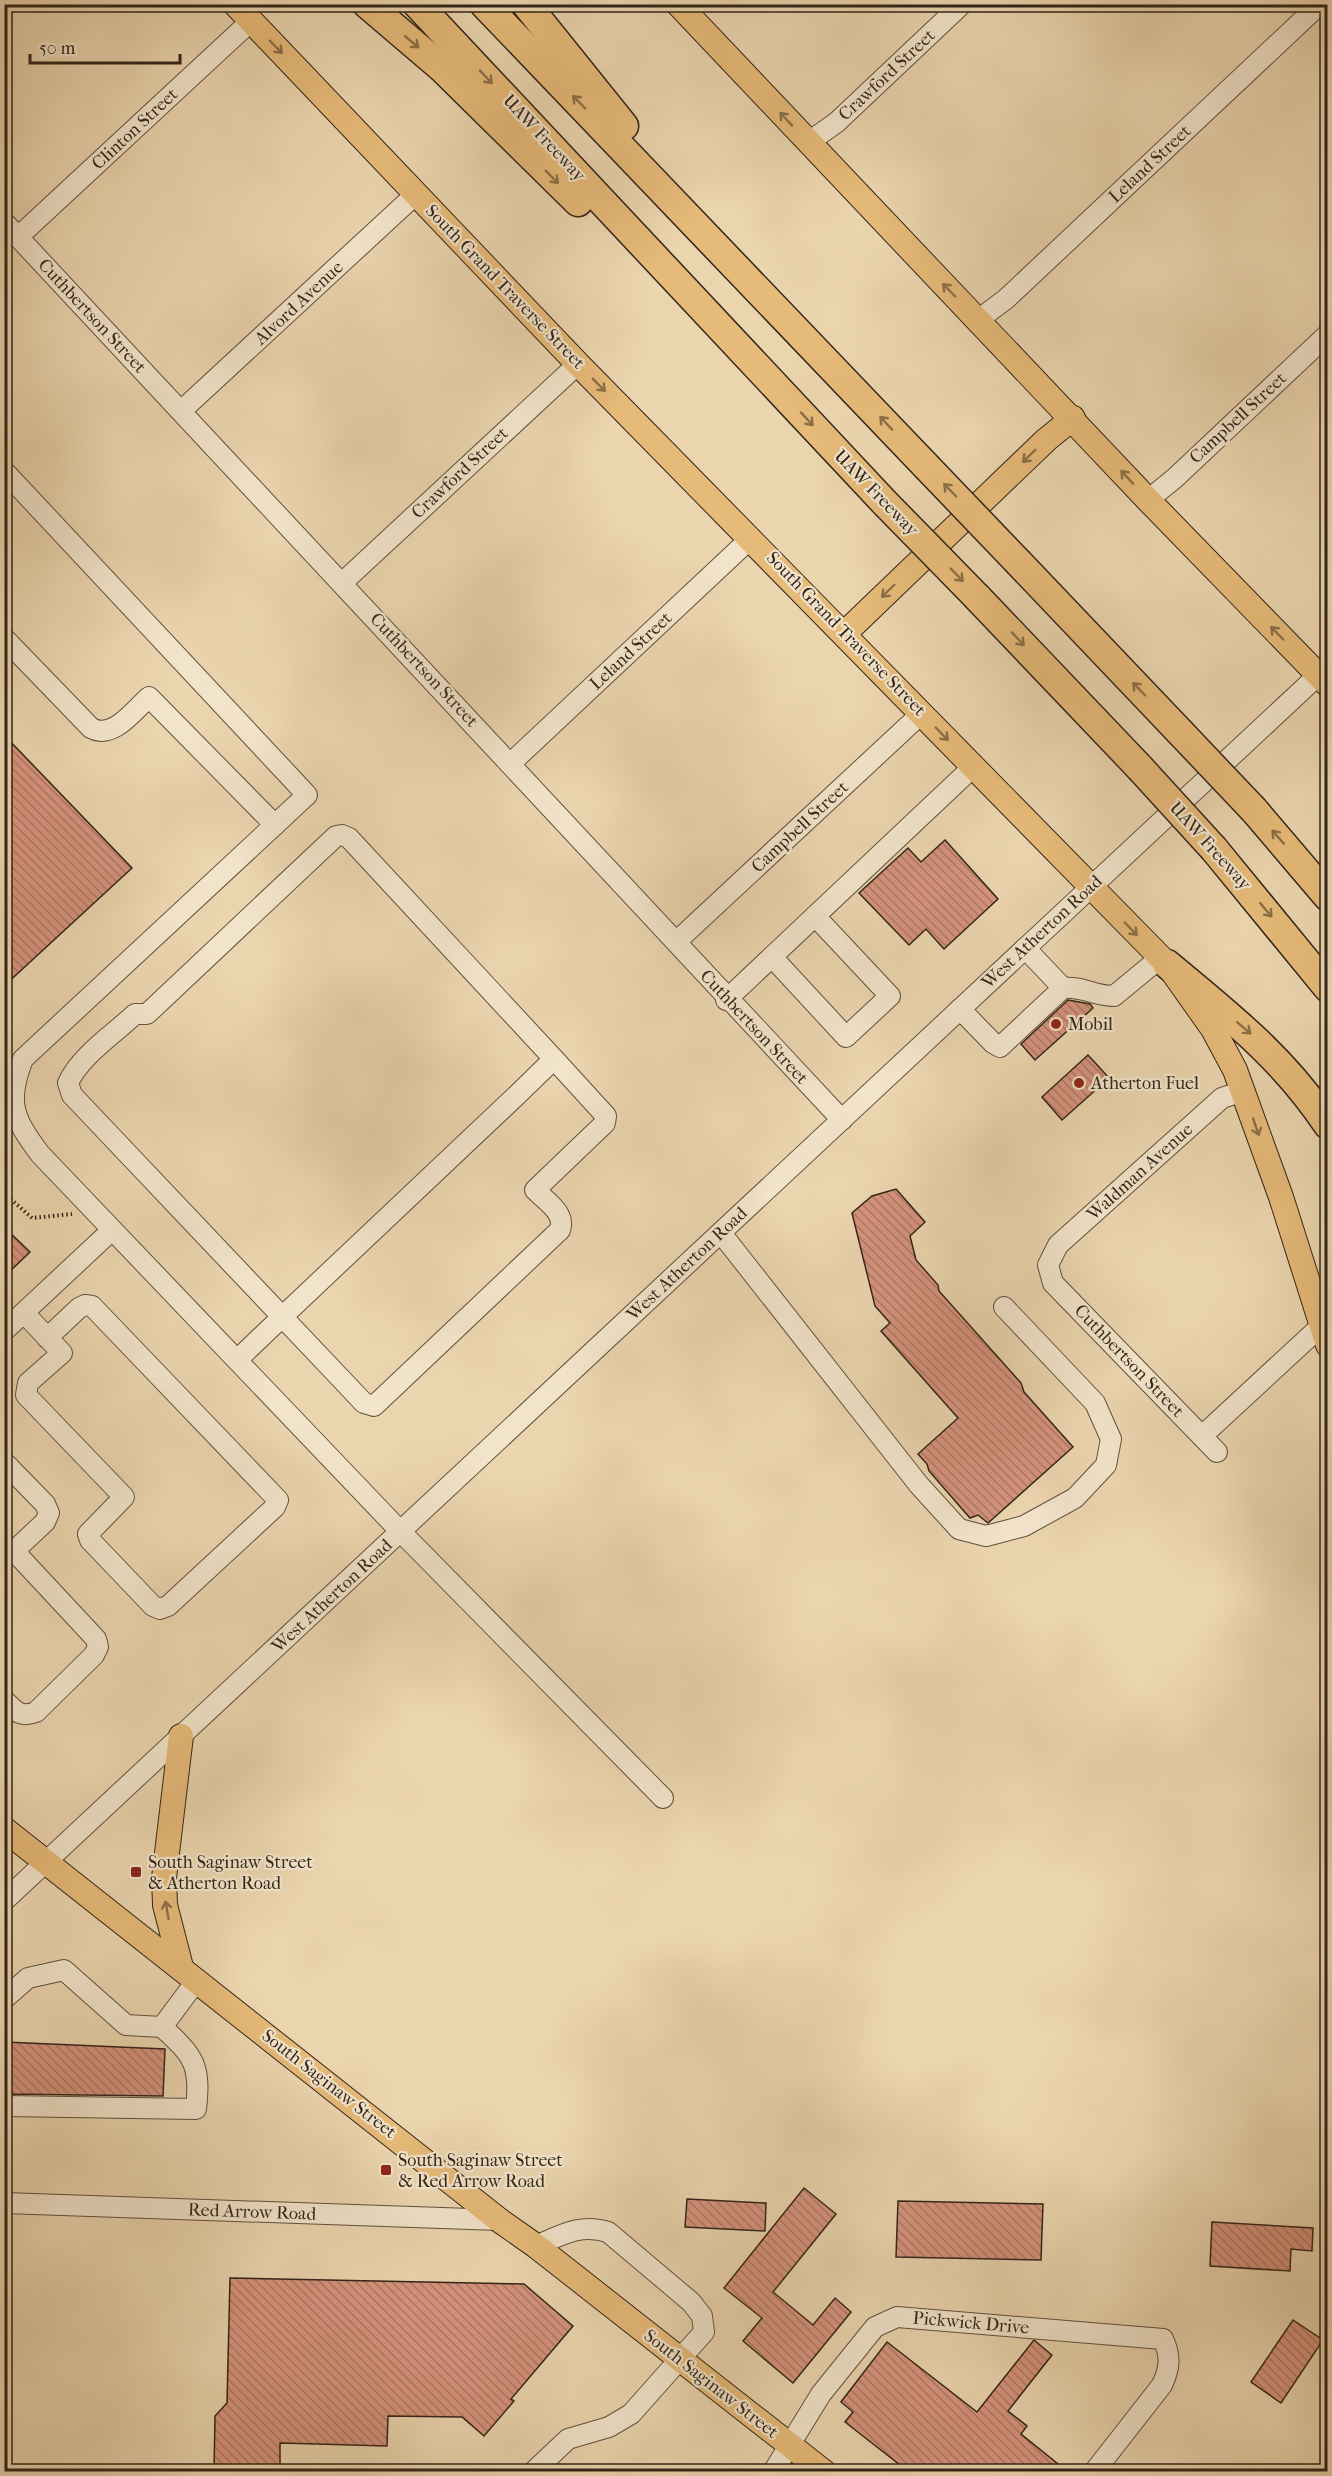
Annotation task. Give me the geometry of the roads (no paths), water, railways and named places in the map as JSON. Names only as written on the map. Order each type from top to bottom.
[{"type":"highway","points":[[367,4],[450,76],[598,221],[766,377]]},
{"type":"highway","name":"UAW Freeway","points":[[417,4],[886,504],[1140,768],[1214,849],[1328,988]]},
{"type":"highway","points":[[484,4],[1254,810],[1328,897]]},
{"type":"highway","points":[[526,4],[650,157],[823,357]]},
{"type":"highway","points":[[1163,961],[1256,1038],[1299,1086],[1328,1125]]},
{"type":"main road","points":[[678,4],[1073,418],[1148,500],[1324,675]]},
{"type":"main road","name":"South Grand Traverse Street","points":[[243,13],[578,364],[845,633],[1163,961],[1213,1029],[1243,1091],[1281,1197],[1324,1336]]},
{"type":"main road","points":[[845,633],[1046,440],[1073,418]]},
{"type":"main road","points":[[181,1736],[164,1878],[165,1905],[189,1973]]},
{"type":"main road","name":"South Saginaw Street","points":[[4,1828],[499,2220],[536,2246],[824,2472]]},
{"type":"street","name":"Crawford Street","points":[[808,142],[837,122],[962,4]]},
{"type":"street","name":"Leland Street","points":[[978,320],[1006,299],[1320,4]]},
{"type":"street","name":"Clinton Street","points":[[18,237],[243,13]]},
{"type":"street","name":"Alvord Avenue","points":[[181,411],[416,194]]},
{"type":"street","name":"Cuthbertson Street","points":[[4,222],[677,941],[726,1000],[842,1120]]},
{"type":"street","name":"Campbell Street","points":[[1148,500],[1175,478],[1328,334]]},
{"type":"street","name":"Crawford Street","points":[[342,583],[578,364]]},
{"type":"street","points":[[4,471],[307,795],[23,1059],[14,1083],[18,1125],[40,1154],[400,1532],[663,1798]]},
{"type":"street","name":"Leland Street","points":[[511,763],[751,538]]},
{"type":"street","points":[[4,638],[91,728],[100,733],[111,731],[149,698],[274,825]]},
{"type":"street","name":"West Atherton Road","points":[[4,1901],[1090,887],[1324,675]]},
{"type":"street","name":"Campbell Street","points":[[677,941],[922,713]]},
{"type":"street","points":[[726,1000],[974,766]]},
{"type":"street","points":[[342,835],[349,838],[554,1059],[603,1110],[605,1123],[535,1190],[560,1215],[563,1222],[560,1230],[374,1406],[364,1403],[72,1095],[69,1083],[73,1072],[135,1014],[147,1014],[336,836],[342,835]]},
{"type":"street","points":[[772,957],[846,1037],[890,996],[815,916]]},
{"type":"street","points":[[1025,948],[1063,988]]},
{"type":"street","points":[[960,1009],[993,1043],[1000,1047],[1063,988],[1078,987],[1100,996],[1114,996],[1163,961]]},
{"type":"street","points":[[237,1360],[554,1059]]},
{"type":"street","name":"Waldman Avenue","points":[[1048,1266],[1058,1245],[1066,1237],[1222,1098],[1243,1091]]},
{"type":"street","points":[[4,1331],[112,1230]]},
{"type":"street","points":[[721,1233],[919,1485],[959,1529],[986,1536],[1024,1526],[1074,1498],[1106,1465],[1111,1439],[1095,1403],[1005,1307]]},
{"type":"street","name":"Cuthbertson Street","points":[[1048,1266],[1053,1283],[1217,1452]]},
{"type":"street","points":[[24,1313],[47,1338],[62,1353],[28,1383],[26,1395],[124,1497],[92,1527],[88,1534],[90,1540],[153,1606],[160,1610],[168,1606],[274,1508],[278,1500],[92,1306],[85,1305],[79,1308],[47,1338]]},
{"type":"street","points":[[1202,1436],[1324,1336]]},
{"type":"street","points":[[4,1462],[45,1504],[49,1513],[45,1522],[14,1551],[96,1639],[98,1647],[94,1655],[36,1712],[26,1716],[17,1714],[4,1700]]},
{"type":"street","points":[[4,1999],[28,1978],[64,1970],[126,2025],[162,2026],[186,2049],[199,2079],[196,2109],[4,2106]]},
{"type":"street","points":[[162,2026],[189,1973]]},
{"type":"street","name":"Red Arrow Road","points":[[4,2203],[499,2220]]},
{"type":"street","points":[[533,2472],[568,2439],[609,2427],[631,2414],[704,2332],[702,2316],[691,2302],[608,2232],[593,2227],[576,2229],[536,2246]]},
{"type":"street","name":"Pickwick Drive","points":[[790,2446],[821,2394],[875,2327],[897,2317],[1163,2339],[1170,2353],[1168,2373],[1162,2385],[1094,2472]]},
{"type":"street","points":[[773,2472],[790,2446]]},
{"type":"place","name":"Mobil","points":[[1056,1024]]},
{"type":"place","name":"Atherton Fuel","points":[[1079,1083]]},
{"type":"place","name":"South Saginaw Street & Atherton Road","points":[[136,1872]]},
{"type":"place","name":"South Saginaw Street & Red Arrow Road","points":[[386,2170]]}]
